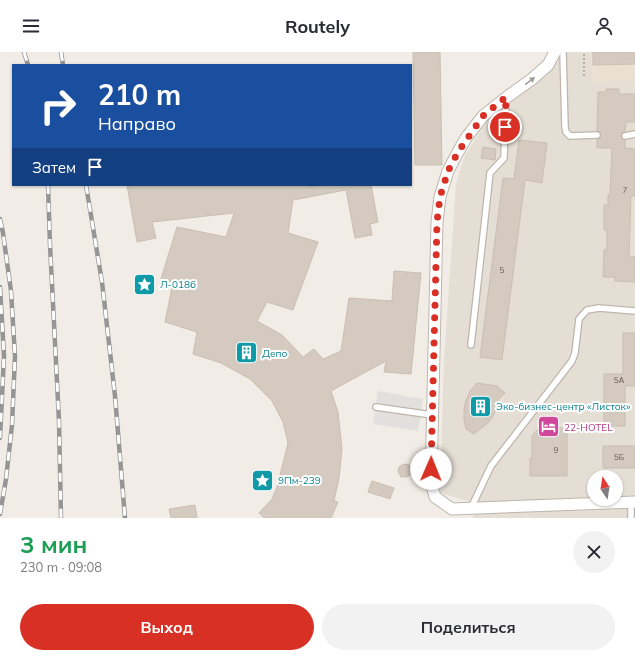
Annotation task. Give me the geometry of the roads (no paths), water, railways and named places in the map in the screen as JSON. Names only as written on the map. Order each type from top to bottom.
[{"type":"street","points":[[555,52],[548,65],[483,116],[460,147],[448,171],[440,197],[437,222],[431,482],[435,497],[452,513],[471,508],[633,502]]},
{"type":"lane","points":[[563,52],[566,132],[570,136],[597,135]]},
{"type":"lane","points":[[471,345],[490,173],[504,158],[506,97]]},
{"type":"lane","points":[[625,136],[635,134]]},
{"type":"lane","points":[[471,508],[491,466],[572,362],[575,353],[579,319],[587,310],[599,308],[635,311]]},
{"type":"lane","points":[[376,406],[432,415]]},
{"type":"lane","points":[[631,518],[633,502]]},
{"type":"railway","points":[[24,52],[28,64]]},
{"type":"railway","points":[[61,52],[63,64]]},
{"type":"railway","points":[[48,186],[59,421],[61,518]]},
{"type":"railway","points":[[86,186],[102,282],[115,396],[125,518]]},
{"type":"railway","points":[[0,219],[11,291],[15,356],[12,425],[6,479],[0,514]]},
{"type":"railway","points":[[0,287],[4,356],[0,438]]},
{"type":"place","name":"Л-0186","points":[[145,284]]},
{"type":"place","name":"Депо","points":[[246,353]]},
{"type":"place","name":"Эко-бизнес-центр «Листок»","points":[[480,406]]},
{"type":"place","name":"22-HOTEL","points":[[549,427]]},
{"type":"place","name":"9Пм-239","points":[[262,480]]}]
